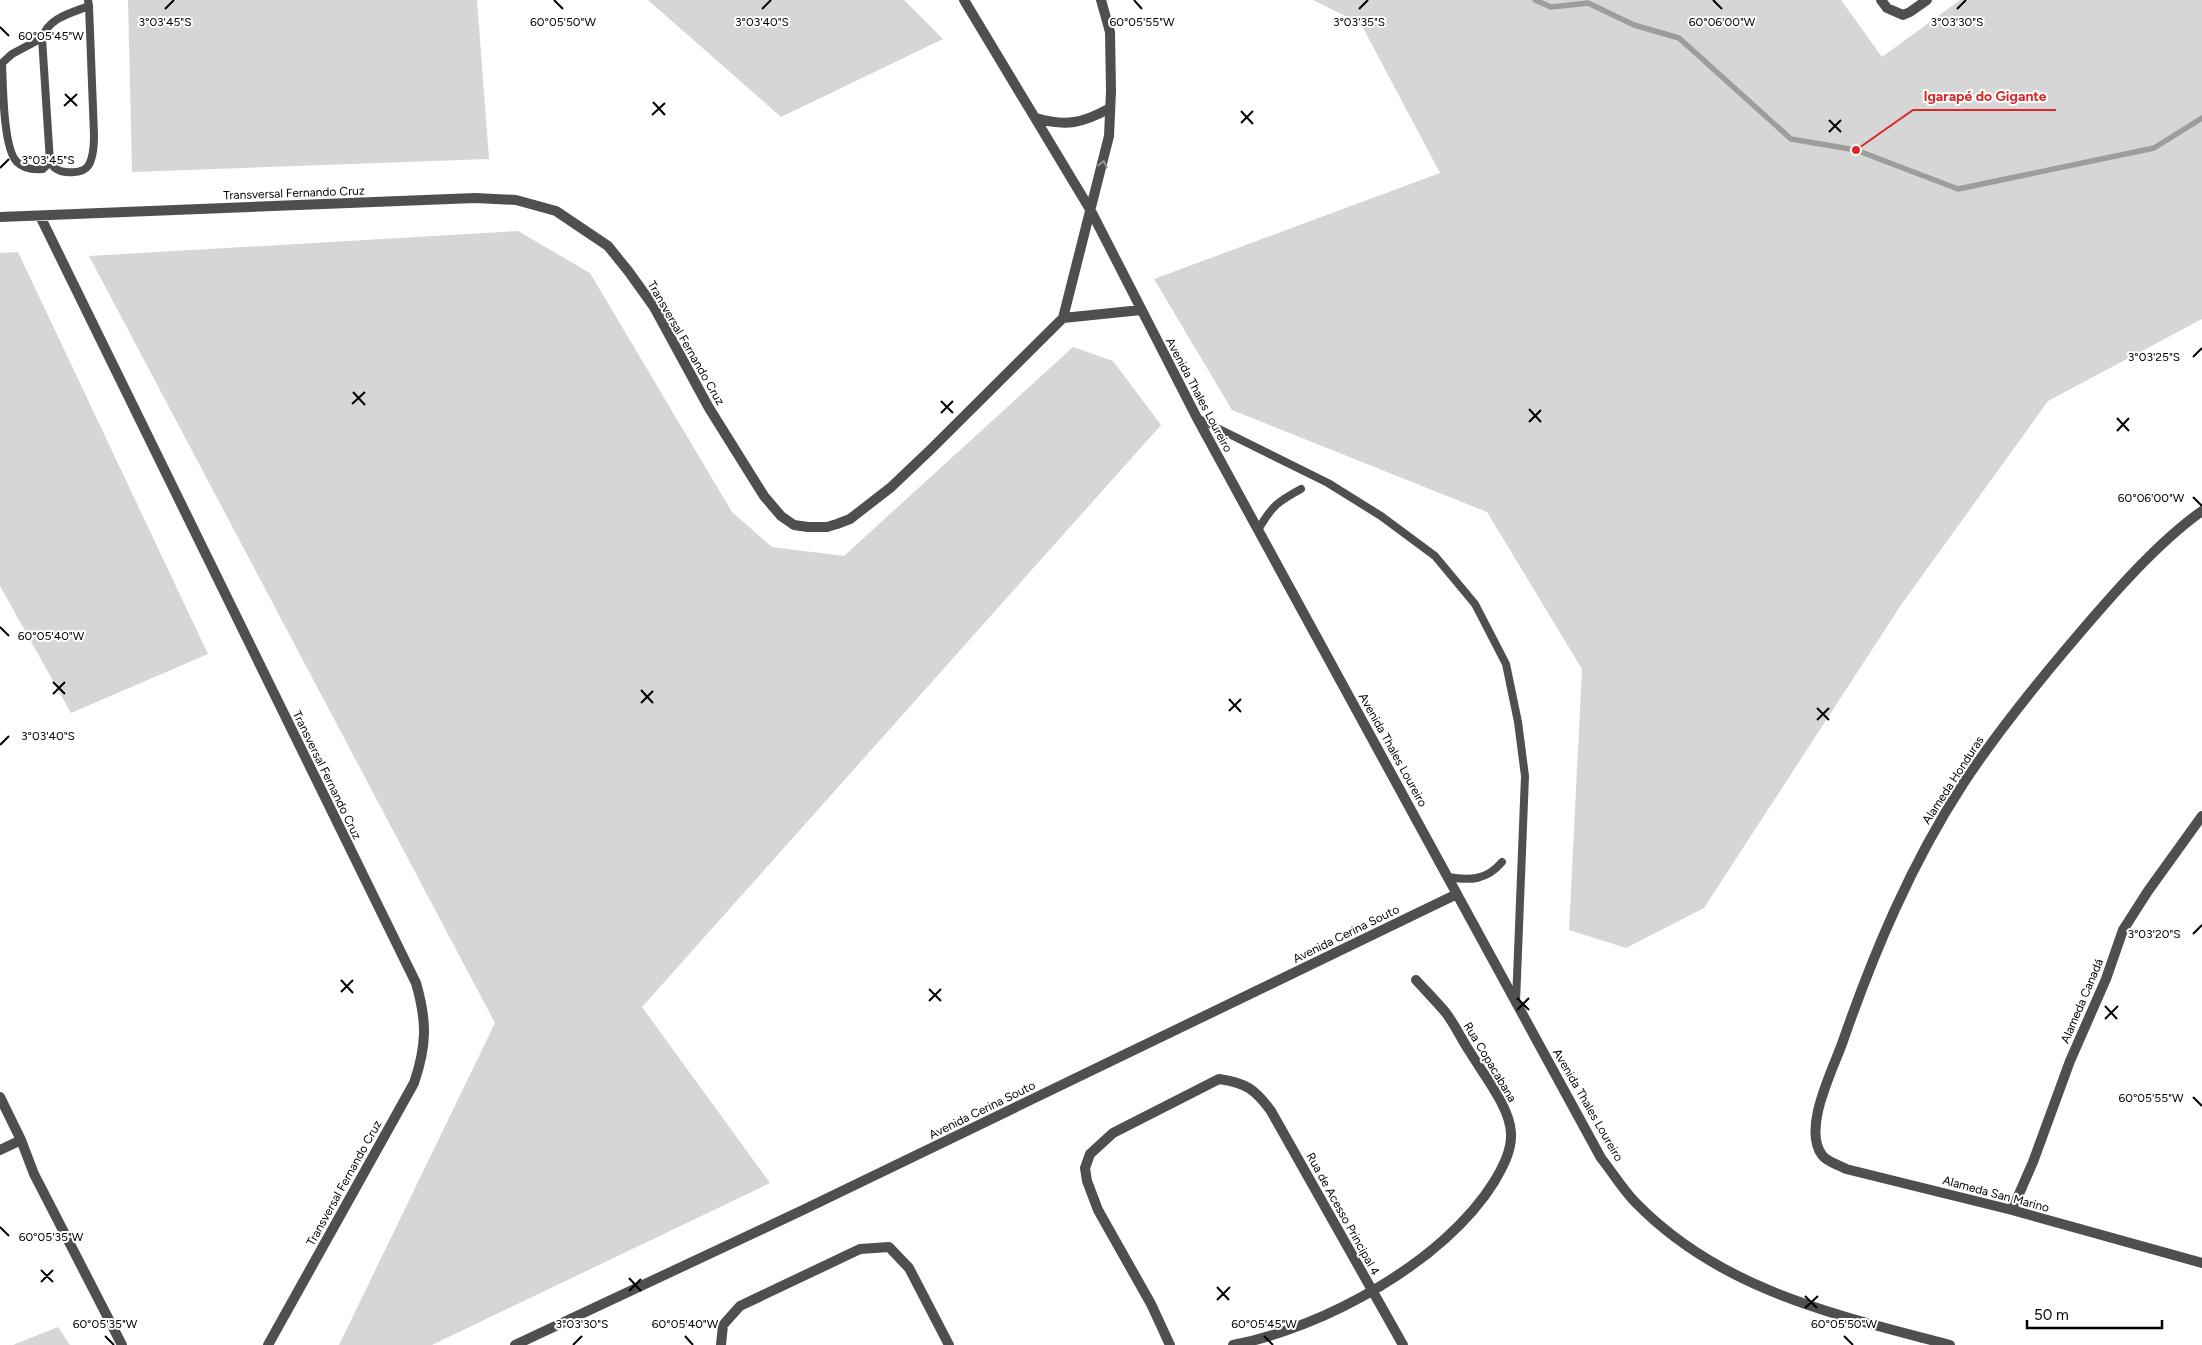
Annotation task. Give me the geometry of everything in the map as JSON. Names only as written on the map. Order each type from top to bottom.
[{"type":"street","name":"Avenida Thales Loureiro","points":[[964,0],[1092,211],[1197,418],[1601,1158],[1636,1202],[1672,1234],[1738,1278],[1823,1311],[1950,1345]]},
{"type":"street","points":[[1101,0],[1110,32],[1109,136],[1092,211],[1063,318],[1141,310]]},
{"type":"street","points":[[1884,4],[1903,15],[1927,0]]},
{"type":"street","points":[[1036,118],[1055,124],[1076,122],[1096,116],[1110,108]]},
{"type":"street","name":"Transversal Fernando Cruz","points":[[0,218],[475,198],[516,200],[556,211],[608,246],[629,272],[654,308],[709,408],[764,496],[781,516],[794,524],[808,528],[826,527],[850,518],[890,488],[1063,318]]},
{"type":"street","name":"Transversal Fernando Cruz","points":[[40,216],[416,983],[423,1007],[425,1031],[423,1057],[414,1083],[268,1345]]},
{"type":"street","name":"Alameda Honduras","points":[[1815,1118],[1863,984],[1890,920],[1922,852],[1962,786],[1994,739],[2106,602],[2183,525],[2202,512]]},
{"type":"street","name":"Alameda Canadá","points":[[2012,1210],[2033,1162],[2070,1061],[2106,979],[2123,930],[2148,891],[2202,816]]},
{"type":"street","name":"Avenida Cerina Souto","points":[[515,1345],[814,1205],[1458,894]]},
{"type":"street","name":"Rua Copacabana","points":[[1233,1345],[1261,1340],[1315,1319],[1372,1291],[1417,1262],[1463,1223],[1484,1198],[1501,1170],[1511,1141],[1511,1130],[1504,1109],[1446,1014],[1416,980]]},
{"type":"street","name":"Rua de Acesso Principal 4","points":[[1170,1345],[1152,1304],[1098,1210],[1087,1181],[1085,1168],[1090,1154],[1113,1133],[1219,1079],[1238,1082],[1250,1087],[1261,1096],[1403,1345]]},
{"type":"street","points":[[0,1097],[21,1140],[34,1174],[122,1345]]},
{"type":"street","name":"Alameda San Marino","points":[[1815,1118],[1816,1142],[1823,1156],[1846,1169],[2012,1210],[2202,1263]]},
{"type":"street","points":[[0,1150],[21,1140]]},
{"type":"street","points":[[721,1345],[723,1325],[730,1314],[740,1306],[860,1249],[888,1246],[909,1268],[950,1345]]},
{"type":"lane","points":[[89,3],[94,135],[89,165],[83,170],[62,171],[55,169],[50,162],[42,38],[44,31],[59,18],[89,3]]},
{"type":"lane","points":[[42,38],[12,54],[2,63],[8,145],[17,162],[28,168],[43,169],[50,162]]},
{"type":"lane","points":[[1197,418],[1328,483],[1381,516],[1436,556],[1475,604],[1506,664],[1518,722],[1525,776],[1516,1004]]},
{"type":"lane","points":[[1258,530],[1269,511],[1279,500],[1302,490]]},
{"type":"lane","points":[[1448,877],[1472,880],[1484,877],[1495,870],[1502,862]]},
{"type":"shaded area","points":[[128,0],[477,0],[489,159],[132,172]]},
{"type":"shaded area","points":[[648,0],[904,0],[943,39],[781,117]]},
{"type":"shaded area","points":[[1313,0],[1841,0],[1882,57],[1960,0],[2202,0],[2202,319],[2048,401],[1901,605],[1704,908],[1626,948],[1569,930],[1582,669],[1487,512],[1232,410],[1154,279],[1440,173],[1361,24]]},
{"type":"shaded area","points":[[518,231],[590,273],[732,512],[772,547],[844,556],[1073,347],[1113,361],[1161,425],[642,1007],[770,1183],[432,1345],[339,1345],[495,1023],[89,256]]},
{"type":"shaded area","points":[[18,252],[208,654],[71,713],[0,586],[0,253]]},
{"type":"shaded area","points":[[58,1327],[70,1345],[13,1345]]},
{"type":"waterway","points":[[1535,0],[1551,7],[1588,3],[1634,25],[1679,38],[1791,139],[1856,150],[1958,189],[2154,148],[2202,118]]},
{"type":"place","name":"Igarapé do Gigante","points":[[1856,150]]}]
